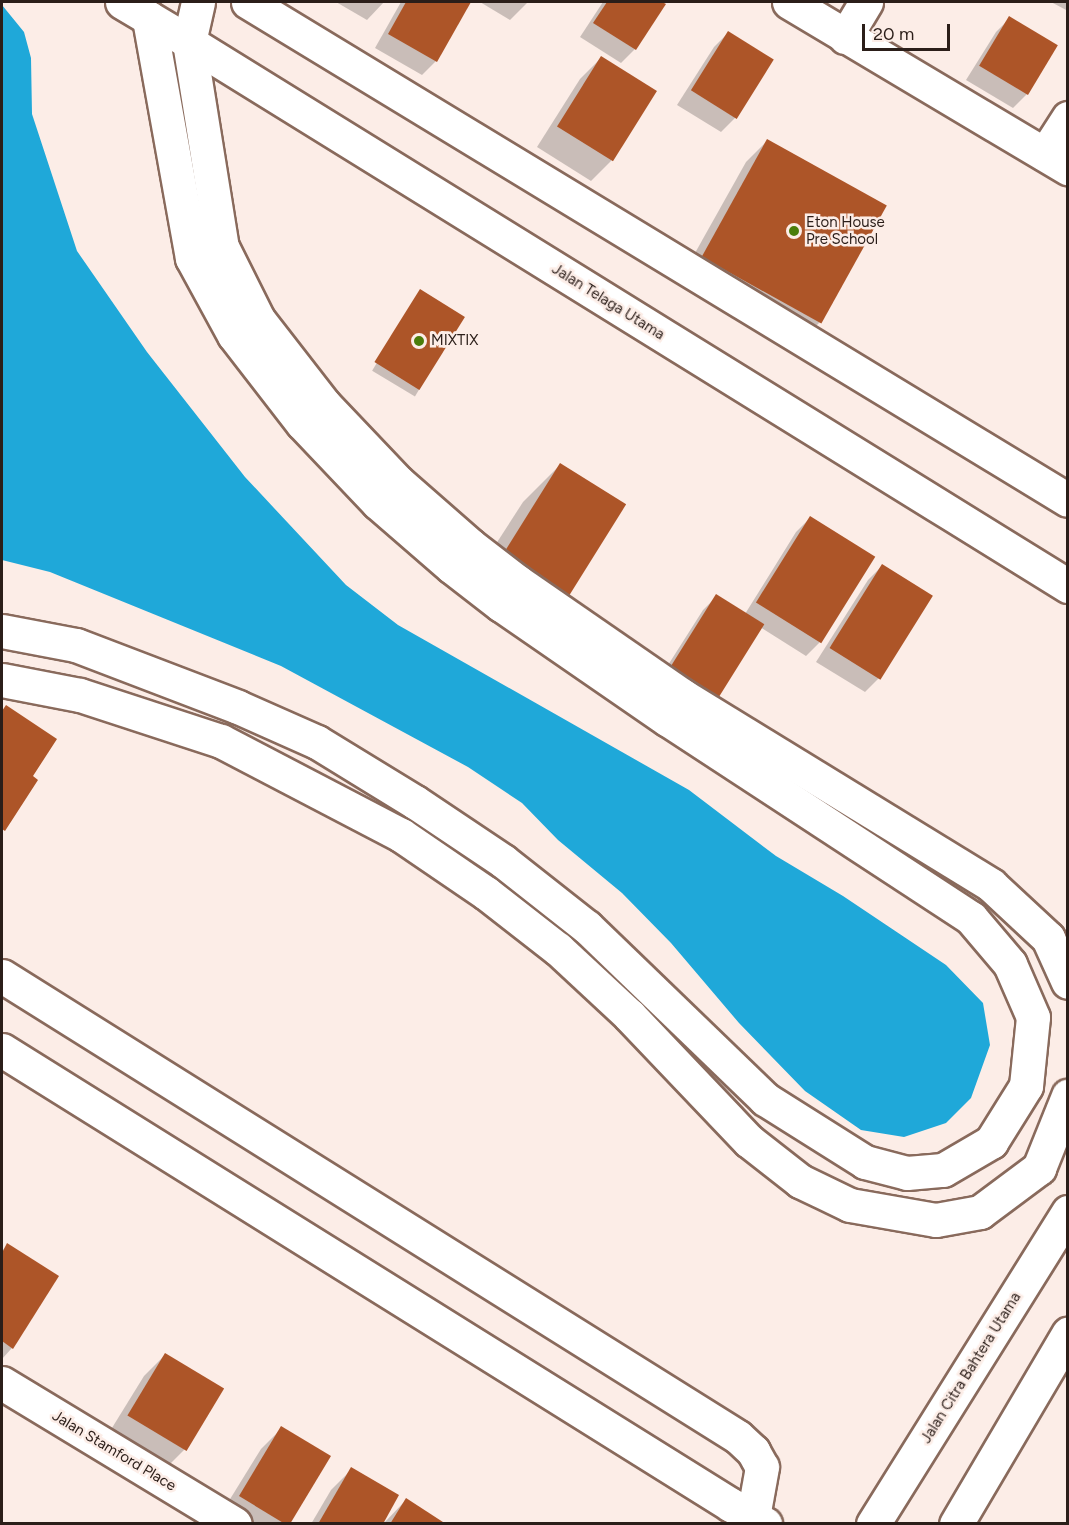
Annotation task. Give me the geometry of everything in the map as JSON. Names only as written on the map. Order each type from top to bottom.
[{"type":"street","name":"Jalan Telaga Utama","points":[[122,2],[151,10],[189,42],[1068,586]]},
{"type":"street","points":[[198,2],[189,42],[222,247],[258,320],[324,404],[398,482],[470,545],[518,582],[683,696],[991,885],[1048,938],[1068,982]]},
{"type":"street","points":[[248,2],[1068,500]]},
{"type":"street","points":[[789,2],[1056,161],[1068,117]]},
{"type":"street","points":[[845,37],[866,2]]},
{"type":"street","points":[[2,631],[75,645],[238,706],[316,742],[415,802],[503,861],[587,927],[765,1099],[865,1162],[907,1173],[943,1170],[992,1142],[1026,1086],[1033,1017],[1010,964],[971,918],[668,720],[501,605],[452,567],[378,503],[302,423],[234,335],[192,258],[151,10]]},
{"type":"street","points":[[2,680],[80,695],[221,741],[401,835],[486,893],[558,949],[628,1015],[749,1141],[800,1181],[850,1205],[936,1220],[980,1212],[1039,1168],[1068,1096]]},
{"type":"street","points":[[2,976],[738,1437],[753,1451],[762,1467],[759,1520],[2,1050]]},
{"type":"street","name":"Jalan Citra Bahtera Utama","points":[[873,1524],[1068,1212]]},
{"type":"street","points":[[956,1524],[1068,1334]]},
{"type":"street","name":"Jalan Stamford Place","points":[[4,1391],[222,1520]]},
{"type":"water","points":[[2,5],[24,32],[31,58],[32,114],[77,251],[147,352],[245,477],[346,585],[398,625],[689,790],[776,856],[843,896],[946,965],[983,1003],[990,1045],[971,1098],[946,1123],[904,1137],[861,1130],[805,1091],[739,1023],[671,943],[622,893],[558,840],[522,803],[468,767],[281,666],[50,572],[2,560]]},
{"type":"building","points":[[406,2],[471,2],[437,62],[388,34]]},
{"type":"building","points":[[607,2],[662,2],[666,4],[636,50],[593,23]]},
{"type":"building","points":[[1009,16],[1058,45],[1028,95],[979,66]]},
{"type":"building","points":[[728,31],[774,60],[737,119],[691,90]]},
{"type":"building","points":[[601,56],[657,91],[613,161],[557,126]]},
{"type":"building","name":"Eton House Pre School","points":[[767,139],[887,205],[821,323],[702,257]]},
{"type":"building","points":[[420,289],[465,317],[419,390],[374,362]]},
{"type":"building","points":[[560,463],[626,504],[565,603],[499,561]]},
{"type":"building","points":[[810,516],[875,557],[821,643],[756,603]]},
{"type":"building","points":[[882,564],[933,596],[880,680],[830,648]]},
{"type":"building","points":[[716,594],[764,624],[717,700],[669,669]]},
{"type":"building","points":[[6,705],[57,739],[33,776],[38,780],[5,831],[2,829],[2,711]]},
{"type":"building","points":[[7,1243],[59,1276],[13,1349],[2,1341],[2,1253]]},
{"type":"building","points":[[165,1353],[224,1389],[187,1451],[127,1416]]},
{"type":"building","points":[[281,1426],[331,1456],[290,1524],[285,1524],[239,1496]]},
{"type":"building","points":[[351,1467],[399,1495],[383,1524],[318,1524]]},
{"type":"building","points":[[406,1498],[446,1524],[390,1524]]},
{"type":"place","name":"Eton House Pre School","points":[[794,231]]},
{"type":"place","name":"MIXTIX","points":[[419,341]]}]
